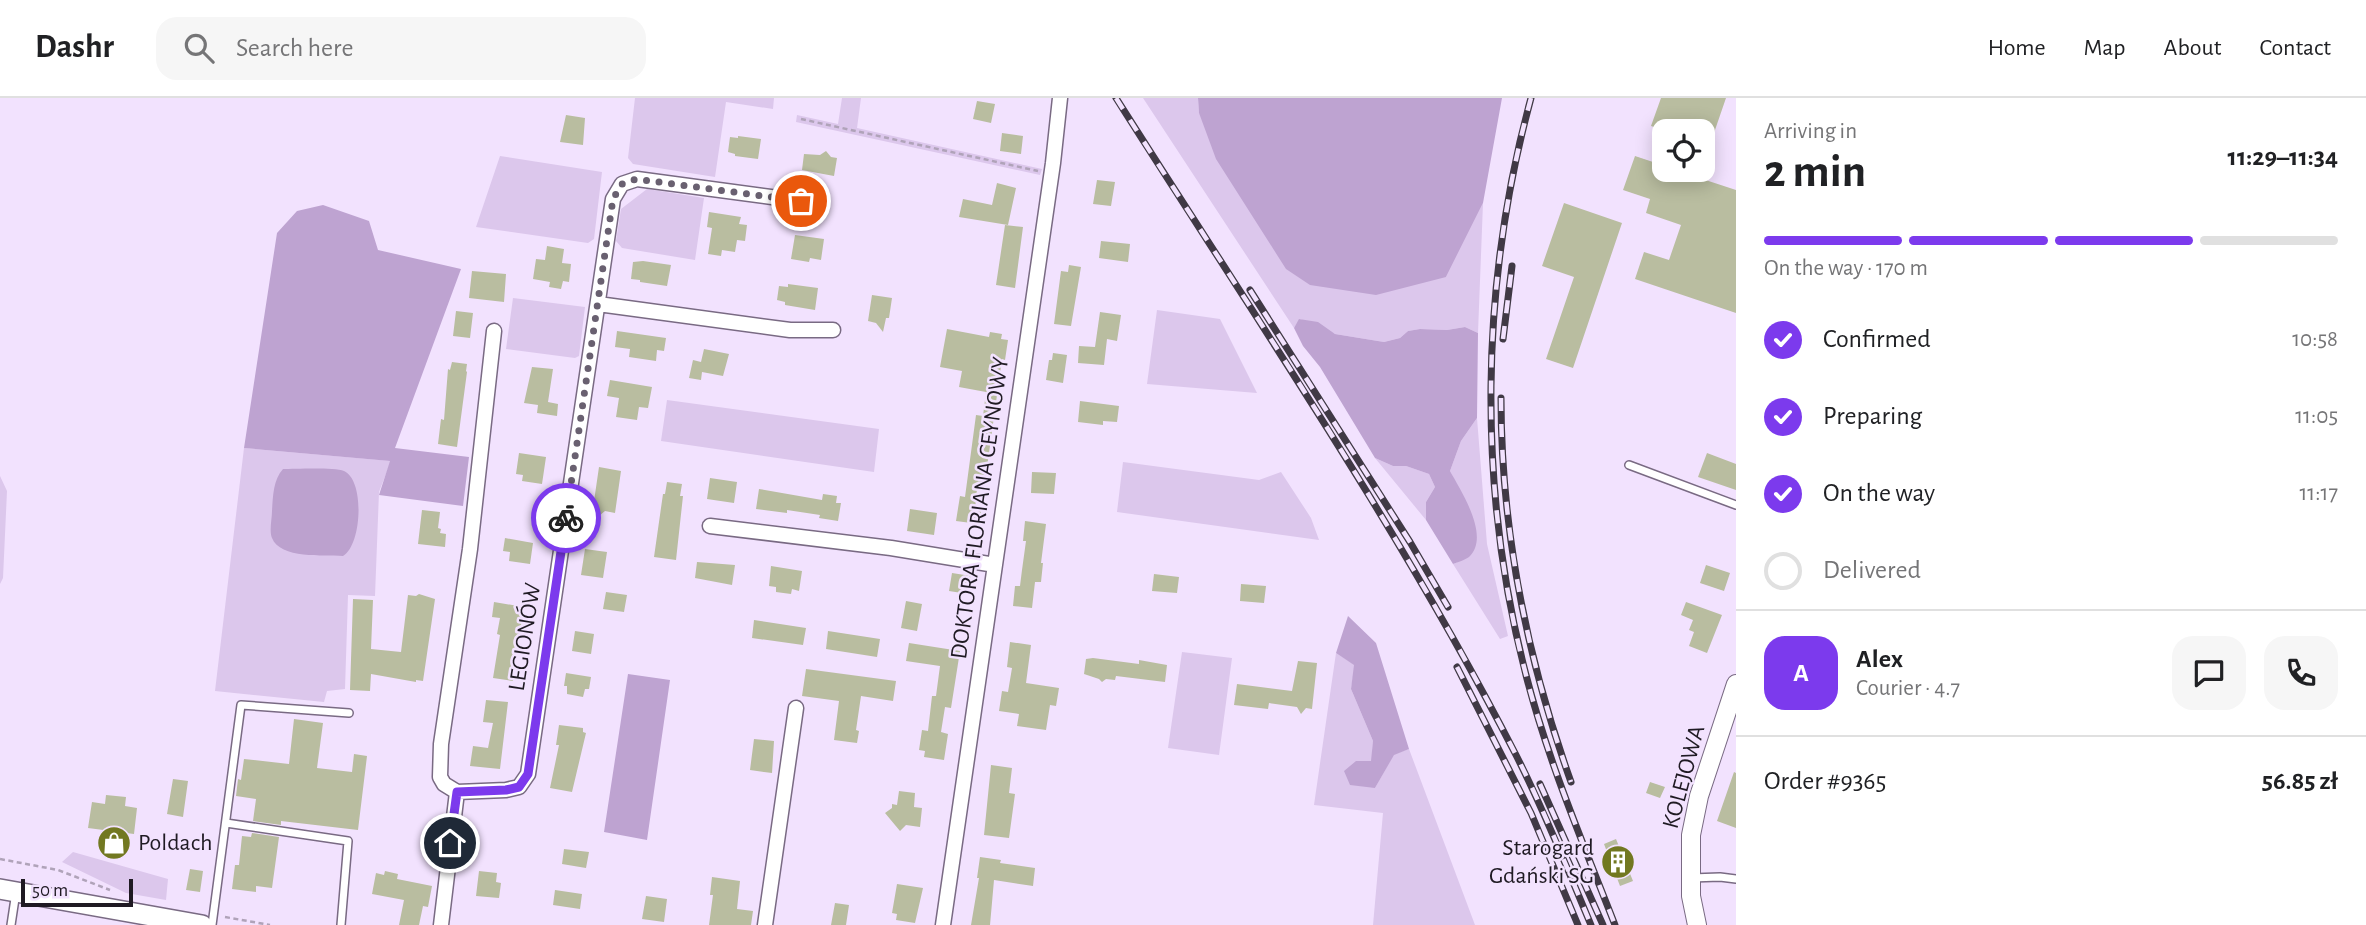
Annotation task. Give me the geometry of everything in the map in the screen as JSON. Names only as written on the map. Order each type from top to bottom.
[{"type":"main road","points":[[8,890],[141,919],[202,925]]},
{"type":"street","name":"DOKTORA FLORIANA CEYNOWY","points":[[943,925],[1053,163],[1060,98]]},
{"type":"street","name":"LEGIONÓW","points":[[457,792],[519,787],[528,774],[613,199],[622,184],[636,179],[801,201]]},
{"type":"street","points":[[598,304],[790,330],[833,330]]},
{"type":"street","points":[[440,925],[457,792],[444,784],[440,777],[441,744],[470,550],[494,331]]},
{"type":"street","points":[[710,526],[891,548],[995,565]]},
{"type":"street","name":"KOLEJOWA","points":[[1697,925],[1691,896],[1691,835],[1695,812],[1736,684]]},
{"type":"street","points":[[765,925],[796,708]]},
{"type":"lane","points":[[1629,465],[1736,505]]},
{"type":"lane","points":[[212,925],[241,705],[349,713]]},
{"type":"lane","points":[[226,823],[348,841],[341,925]]},
{"type":"lane","points":[[1690,878],[1736,879]]},
{"type":"lane","points":[[8,890],[11,925]]},
{"type":"path","points":[[801,119],[1044,173]]},
{"type":"path","points":[[0,859],[58,870],[85,879]]},
{"type":"shaded area","points":[[635,98],[774,98],[773,109],[726,102],[715,177],[633,164],[628,158]]},
{"type":"shaded area","points":[[842,98],[861,98],[857,128],[1042,169],[1040,175],[796,122],[797,115],[838,124]]},
{"type":"shaded area","points":[[1143,98],[1198,98],[1199,113],[1446,277],[1483,203],[1478,333],[1465,327],[1447,330],[1420,329],[1408,331],[1400,338],[1384,342],[1335,334],[1300,319],[1294,328]]},
{"type":"shaded area","points":[[1198,98],[1502,98],[1483,203],[1446,277],[1376,295],[1310,285],[1286,269],[1216,159],[1199,113]]},
{"type":"shaded area","points":[[500,156],[602,172],[594,239],[588,243],[476,227]]},
{"type":"shaded area","points":[[647,189],[704,198],[695,260],[622,248],[616,241],[621,209]]},
{"type":"shaded area","points":[[323,205],[369,221],[378,250],[461,269],[395,448],[469,457],[463,506],[379,495],[390,461],[244,448],[277,233],[297,211]]},
{"type":"shaded area","points":[[513,298],[585,307],[579,356],[575,358],[506,349]]},
{"type":"shaded area","points":[[1157,310],[1220,319],[1257,393],[1147,384]]},
{"type":"shaded area","points":[[1299,319],[1318,322],[1335,334],[1384,342],[1400,338],[1408,331],[1420,329],[1447,330],[1465,327],[1478,333],[1477,418],[1461,441],[1450,471],[1467,502],[1476,526],[1475,548],[1469,557],[1453,564],[1426,520],[1426,502],[1435,487],[1429,474],[1406,466],[1393,466],[1375,458],[1320,367],[1303,346],[1294,328]]},
{"type":"shaded area","points":[[667,400],[879,429],[874,472],[661,441]]},
{"type":"shaded area","points":[[1477,418],[1487,544],[1508,636],[1500,639],[1453,564],[1469,556],[1463,498],[1450,471],[1461,441]]},
{"type":"shaded area","points":[[244,448],[391,461],[379,492],[375,596],[348,595],[345,689],[327,691],[324,702],[215,691]]},
{"type":"shaded area","points":[[1375,458],[1393,466],[1406,466],[1429,474],[1435,487],[1426,502],[1426,520]]},
{"type":"shaded area","points":[[1123,462],[1259,480],[1281,472],[1311,518],[1319,540],[1117,512]]},
{"type":"shaded area","points":[[283,469],[339,470],[351,477],[358,499],[357,527],[349,550],[343,556],[293,553],[277,545],[272,538],[275,483]]},
{"type":"shaded area","points":[[0,476],[7,491],[3,578],[0,584]]},
{"type":"shaded area","points":[[1348,616],[1376,643],[1409,749],[1394,755],[1375,788],[1350,785],[1344,771],[1356,761],[1371,761],[1373,741],[1351,689],[1354,665],[1336,653]]},
{"type":"shaded area","points":[[1182,652],[1232,658],[1219,755],[1168,748]]},
{"type":"shaded area","points":[[1336,653],[1355,665],[1351,689],[1373,741],[1375,788],[1394,754],[1409,749],[1475,925],[1373,925],[1383,813],[1314,805]]},
{"type":"shaded area","points":[[628,674],[670,680],[647,840],[604,832]]},
{"type":"shaded area","points":[[73,852],[168,879],[166,900],[126,893],[62,862]]},
{"type":"building","points":[[1661,98],[1726,98],[1715,130],[1715,119],[1654,119]]},
{"type":"building","points":[[977,101],[995,104],[991,123],[973,119]]},
{"type":"building","points":[[566,115],[585,118],[583,145],[560,142]]},
{"type":"building","points":[[1002,133],[1023,136],[1021,154],[1000,151]]},
{"type":"building","points":[[730,137],[761,139],[758,159],[735,156],[728,152]]},
{"type":"building","points":[[826,151],[831,157],[837,158],[834,176],[802,170],[804,154],[820,155]]},
{"type":"building","points":[[1635,156],[1652,162],[1652,182],[1712,182],[1736,190],[1736,313],[1635,279],[1644,252],[1669,260],[1681,225],[1646,213],[1650,199],[1623,190]]},
{"type":"building","points":[[1097,180],[1115,182],[1111,206],[1093,204]]},
{"type":"building","points":[[997,183],[1016,188],[1008,225],[959,217],[963,199],[992,205]]},
{"type":"building","points":[[1564,203],[1622,223],[1573,368],[1546,359],[1574,277],[1542,266]]},
{"type":"building","points":[[709,212],[741,217],[739,224],[747,225],[745,241],[737,240],[735,252],[722,250],[721,256],[708,254],[712,228],[707,227]]},
{"type":"building","points":[[1005,225],[1023,227],[1015,288],[996,285]]},
{"type":"building","points":[[795,235],[824,239],[821,260],[810,258],[809,262],[791,259]]},
{"type":"building","points":[[1101,241],[1130,244],[1128,262],[1099,258]]},
{"type":"building","points":[[547,246],[564,249],[562,263],[571,264],[569,282],[563,281],[561,289],[549,287],[550,282],[533,279],[536,259],[545,260]]},
{"type":"building","points":[[633,262],[671,265],[667,286],[631,279]]},
{"type":"building","points":[[1069,265],[1081,267],[1071,326],[1054,324],[1061,271],[1068,272]]},
{"type":"building","points":[[472,271],[506,274],[504,302],[469,298]]},
{"type":"building","points":[[788,284],[818,288],[815,310],[785,305],[785,302],[777,300],[779,286],[788,287]]},
{"type":"building","points":[[872,295],[892,298],[889,318],[886,318],[883,332],[876,323],[868,321]]},
{"type":"building","points":[[456,311],[473,313],[470,338],[453,336]]},
{"type":"building","points":[[1100,312],[1121,315],[1117,341],[1107,339],[1104,365],[1078,363],[1079,346],[1095,347]]},
{"type":"building","points":[[947,329],[989,337],[990,332],[1002,334],[1001,339],[1008,340],[1005,360],[1002,359],[984,489],[977,489],[975,510],[981,511],[979,524],[956,521],[960,496],[965,497],[976,415],[983,416],[986,392],[959,387],[962,371],[940,367]]},
{"type":"building","points":[[617,331],[666,338],[664,351],[657,350],[656,361],[629,357],[630,349],[615,347]]},
{"type":"building","points":[[704,349],[729,354],[723,376],[702,372],[701,380],[689,378],[693,360],[701,362]]},
{"type":"building","points":[[1053,353],[1067,355],[1063,383],[1046,380],[1049,360],[1052,360]]},
{"type":"building","points":[[452,362],[467,364],[457,447],[438,444],[441,419],[444,420],[448,369],[450,370]]},
{"type":"building","points":[[532,367],[553,369],[548,402],[558,404],[557,416],[537,413],[538,405],[524,403]]},
{"type":"building","points":[[610,380],[652,387],[648,408],[639,407],[637,420],[616,417],[619,398],[607,396]]},
{"type":"building","points":[[1080,401],[1119,406],[1117,422],[1103,421],[1103,425],[1078,422]]},
{"type":"building","points":[[519,453],[546,457],[542,484],[522,481],[523,475],[516,474]]},
{"type":"building","points":[[1707,453],[1736,464],[1736,490],[1698,477]]},
{"type":"building","points":[[599,467],[621,471],[615,513],[605,511],[599,516],[593,508]]},
{"type":"building","points":[[1032,472],[1056,473],[1054,494],[1031,493]]},
{"type":"building","points":[[710,478],[737,482],[734,503],[707,499]]},
{"type":"building","points":[[667,482],[682,484],[676,560],[654,557]]},
{"type":"building","points":[[759,489],[822,500],[823,494],[837,496],[836,503],[841,503],[838,521],[787,510],[787,513],[756,509]]},
{"type":"building","points":[[910,509],[937,513],[934,535],[907,531]]},
{"type":"building","points":[[422,510],[440,512],[438,528],[441,529],[440,533],[446,534],[445,547],[418,544]]},
{"type":"building","points":[[1025,521],[1046,524],[1041,582],[1035,582],[1032,608],[1013,606],[1015,586],[1020,586],[1026,541],[1023,541]]},
{"type":"building","points":[[505,538],[533,543],[530,564],[509,561],[510,552],[503,551]]},
{"type":"building","points":[[585,549],[607,552],[603,578],[581,575]]},
{"type":"building","points":[[697,562],[735,565],[732,585],[695,578]]},
{"type":"building","points":[[1706,565],[1730,573],[1724,591],[1700,583]]},
{"type":"building","points":[[771,566],[802,571],[799,591],[792,589],[791,594],[776,592],[776,587],[769,586]]},
{"type":"building","points":[[952,573],[971,576],[968,594],[949,591]]},
{"type":"building","points":[[1154,574],[1179,577],[1177,593],[1152,591]]},
{"type":"building","points":[[1241,584],[1266,586],[1264,603],[1240,601]]},
{"type":"building","points":[[606,592],[627,595],[624,612],[603,609]]},
{"type":"building","points":[[419,594],[435,599],[423,681],[371,674],[370,691],[350,690],[353,599],[373,600],[371,649],[401,652],[408,595]]},
{"type":"building","points":[[906,601],[922,604],[917,631],[901,628]]},
{"type":"building","points":[[494,602],[524,607],[519,638],[516,637],[513,681],[493,678],[500,635],[497,634],[500,618],[492,617]]},
{"type":"building","points":[[1686,602],[1722,615],[1707,653],[1689,646],[1694,632],[1689,630],[1693,620],[1681,615]]},
{"type":"building","points":[[754,620],[806,628],[803,645],[752,638]]},
{"type":"building","points":[[575,631],[594,634],[591,654],[572,651]]},
{"type":"building","points":[[828,631],[880,639],[877,657],[826,649]]},
{"type":"building","points":[[1010,642],[1031,645],[1026,683],[1059,688],[1056,706],[1050,705],[1046,730],[1017,726],[1019,714],[999,711],[1002,691],[1008,692],[1012,668],[1007,667]]},
{"type":"building","points":[[909,643],[960,651],[951,708],[945,707],[941,732],[948,734],[944,760],[924,757],[925,751],[919,750],[922,730],[928,731],[932,696],[936,696],[940,666],[906,661]]},
{"type":"building","points":[[1086,659],[1139,664],[1139,660],[1167,665],[1165,682],[1116,676],[1115,680],[1106,679],[1102,682],[1084,674]]},
{"type":"building","points":[[1298,661],[1317,663],[1312,709],[1306,708],[1301,714],[1297,707],[1269,703],[1268,709],[1234,705],[1237,684],[1292,691]]},
{"type":"building","points":[[806,669],[896,681],[893,701],[861,696],[857,743],[834,740],[839,701],[802,696]]},
{"type":"building","points":[[566,673],[591,677],[589,689],[585,689],[583,697],[567,694],[567,686],[564,686]]},
{"type":"building","points":[[486,700],[508,702],[500,769],[470,766],[473,746],[488,748],[493,723],[483,722]]},
{"type":"building","points":[[294,719],[323,723],[317,768],[352,772],[354,754],[367,756],[358,830],[281,821],[281,825],[253,821],[256,799],[236,796],[244,759],[289,764]]},
{"type":"building","points":[[559,725],[583,728],[586,733],[572,792],[550,788],[559,745],[556,745]]},
{"type":"building","points":[[754,739],[774,741],[772,773],[750,770]]},
{"type":"building","points":[[991,765],[1012,768],[1009,793],[1015,794],[1009,838],[984,835]]},
{"type":"building","points":[[1734,772],[1736,773],[1736,828],[1717,821]]},
{"type":"building","points":[[173,779],[188,781],[183,817],[167,814]]},
{"type":"building","points":[[1650,782],[1665,787],[1660,798],[1646,793]]},
{"type":"building","points":[[899,791],[915,793],[914,807],[922,808],[920,827],[906,825],[900,831],[885,813],[892,808],[892,804],[897,805]]},
{"type":"building","points":[[106,795],[126,797],[125,806],[137,808],[134,834],[88,828],[92,802],[105,804]]},
{"type":"building","points":[[252,833],[279,837],[272,888],[256,886],[256,892],[232,889],[235,865],[239,865],[242,836],[251,837]]},
{"type":"building","name":"Starogard Gdański SG","points":[[1616,839],[1633,881],[1620,886],[1604,844]]},
{"type":"building","points":[[564,849],[589,852],[586,868],[562,864]]},
{"type":"building","points":[[980,857],[1035,868],[1033,886],[994,880],[990,925],[971,925]]},
{"type":"building","points":[[190,869],[203,871],[200,892],[186,890]]},
{"type":"building","points":[[385,871],[398,874],[397,879],[432,886],[428,907],[423,906],[419,925],[399,925],[404,900],[372,894],[376,873],[384,875]]},
{"type":"building","points":[[479,871],[497,873],[496,882],[501,883],[499,898],[476,896]]},
{"type":"building","points":[[712,877],[740,881],[737,909],[753,911],[751,925],[709,925],[713,895],[710,895]]},
{"type":"building","points":[[897,884],[923,888],[915,923],[896,920],[897,914],[892,913]]},
{"type":"building","points":[[555,890],[582,894],[580,909],[553,905]]},
{"type":"building","points":[[646,896],[667,899],[664,922],[642,919]]},
{"type":"building","points":[[835,903],[849,905],[846,925],[831,925]]},
{"type":"railway","points":[[1116,98],[1324,422],[1471,670],[1546,818],[1591,925]]},
{"type":"railway","points":[[1531,98],[1514,169],[1494,313],[1491,386],[1499,532],[1510,604],[1535,707],[1567,802],[1615,925]]},
{"type":"railway","points":[[1503,339],[1512,266]]},
{"type":"railway","points":[[1250,290],[1410,542],[1448,607]]},
{"type":"railway","points":[[1501,398],[1506,496],[1520,593],[1542,689],[1571,782]]},
{"type":"railway","points":[[1457,667],[1531,813],[1578,925]]},
{"type":"railway","points":[[1540,784],[1603,925]]},
{"type":"way so far","points":[[566,518],[613,199],[622,184],[636,179],[801,201]]},
{"type":"place","name":"Poldach","points":[[114,843]]},
{"type":"place","name":"Starogard Gdański SG","points":[[1618,862]]},
{"type":"route","points":[[450,843],[457,792],[519,787],[528,774],[566,518]]}]
